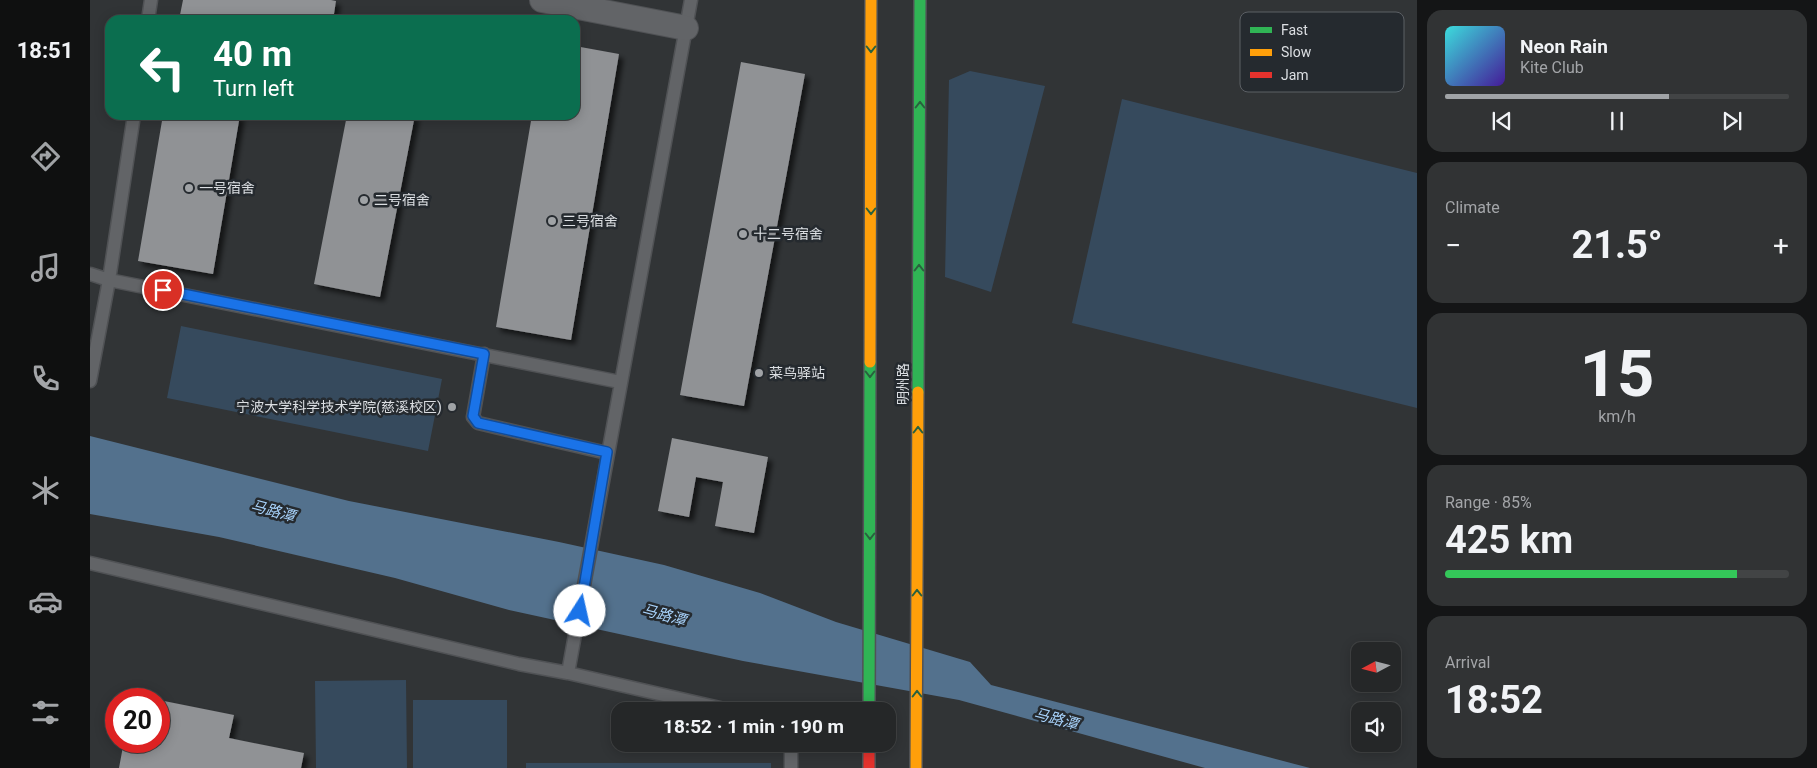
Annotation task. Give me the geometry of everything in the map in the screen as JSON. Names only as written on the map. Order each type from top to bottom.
[{"type":"main road","points":[[870,702],[872,0]]},
{"type":"main road","name":"明州路","points":[[916,768],[920,0]]},
{"type":"main road","points":[[869,752],[869,768]]},
{"type":"street","points":[[542,0],[686,28]]},
{"type":"lane","points":[[149,15],[151,0]]},
{"type":"lane","points":[[568,673],[691,0]]},
{"type":"lane","points":[[90,381],[109,280],[133,120]]},
{"type":"lane","points":[[90,274],[109,280],[620,382]]},
{"type":"lane","points":[[484,354],[473,416],[478,423],[607,452]]},
{"type":"lane","points":[[90,563],[519,664],[568,673],[694,702]]},
{"type":"lane","points":[[790,768],[791,752]]},
{"type":"shaded area","points":[[970,71],[1045,86],[991,292],[945,277],[949,80]]},
{"type":"shaded area","points":[[1122,99],[1417,173],[1417,408],[1072,323]]},
{"type":"shaded area","points":[[181,326],[442,379],[428,451],[167,398]]},
{"type":"shaded area","points":[[406,680],[407,768],[316,768],[315,681]]},
{"type":"shaded area","points":[[413,700],[507,700],[507,768],[413,768]]},
{"type":"shaded area","points":[[526,763],[771,763],[771,768],[526,768]]},
{"type":"water","name":"马路潭","points":[[90,436],[349,501],[559,542],[664,565],[760,593],[836,622],[970,662],[991,685],[1310,768],[1205,768],[959,700],[743,661],[509,610],[395,578],[219,537],[90,514]]},
{"type":"building","points":[[183,0],[336,1],[334,15],[180,15]]},
{"type":"building","name":"三号宿舍","points":[[580,47],[619,54],[571,340],[496,327],[531,120],[580,120]]},
{"type":"building","name":"十二号宿舍","points":[[741,62],[805,74],[744,406],[680,395]]},
{"type":"building","name":"一号宿舍","points":[[162,120],[239,120],[213,274],[138,261]]},
{"type":"building","name":"二号宿舍","points":[[346,120],[414,120],[380,297],[314,284]]},
{"type":"building","points":[[672,438],[768,457],[754,533],[715,526],[723,482],[696,477],[689,517],[658,511]]},
{"type":"building","points":[[170,702],[234,715],[229,738],[304,753],[301,768],[119,768],[122,753],[170,753]]},
{"type":"traffic: fast","points":[[918,392],[920,0]]},
{"type":"traffic: fast","points":[[869,702],[870,362]]},
{"type":"traffic: slow","points":[[870,362],[871,0]]},
{"type":"traffic: slow","points":[[916,768],[918,392]]},
{"type":"traffic: jam","points":[[869,752],[869,768]]},
{"type":"place","name":"一号宿舍","points":[[189,188]]},
{"type":"place","name":"二号宿舍","points":[[364,200]]},
{"type":"place","name":"三号宿舍","points":[[552,221]]},
{"type":"place","name":"十二号宿舍","points":[[743,234]]},
{"type":"place","name":"菜鸟驿站","points":[[759,373]]},
{"type":"place","name":"宁波大学科学技术学院(慈溪校区)","points":[[452,407]]},
{"type":"route","points":[[163,290],[484,354],[473,416],[478,423],[607,452],[580,611]]}]
